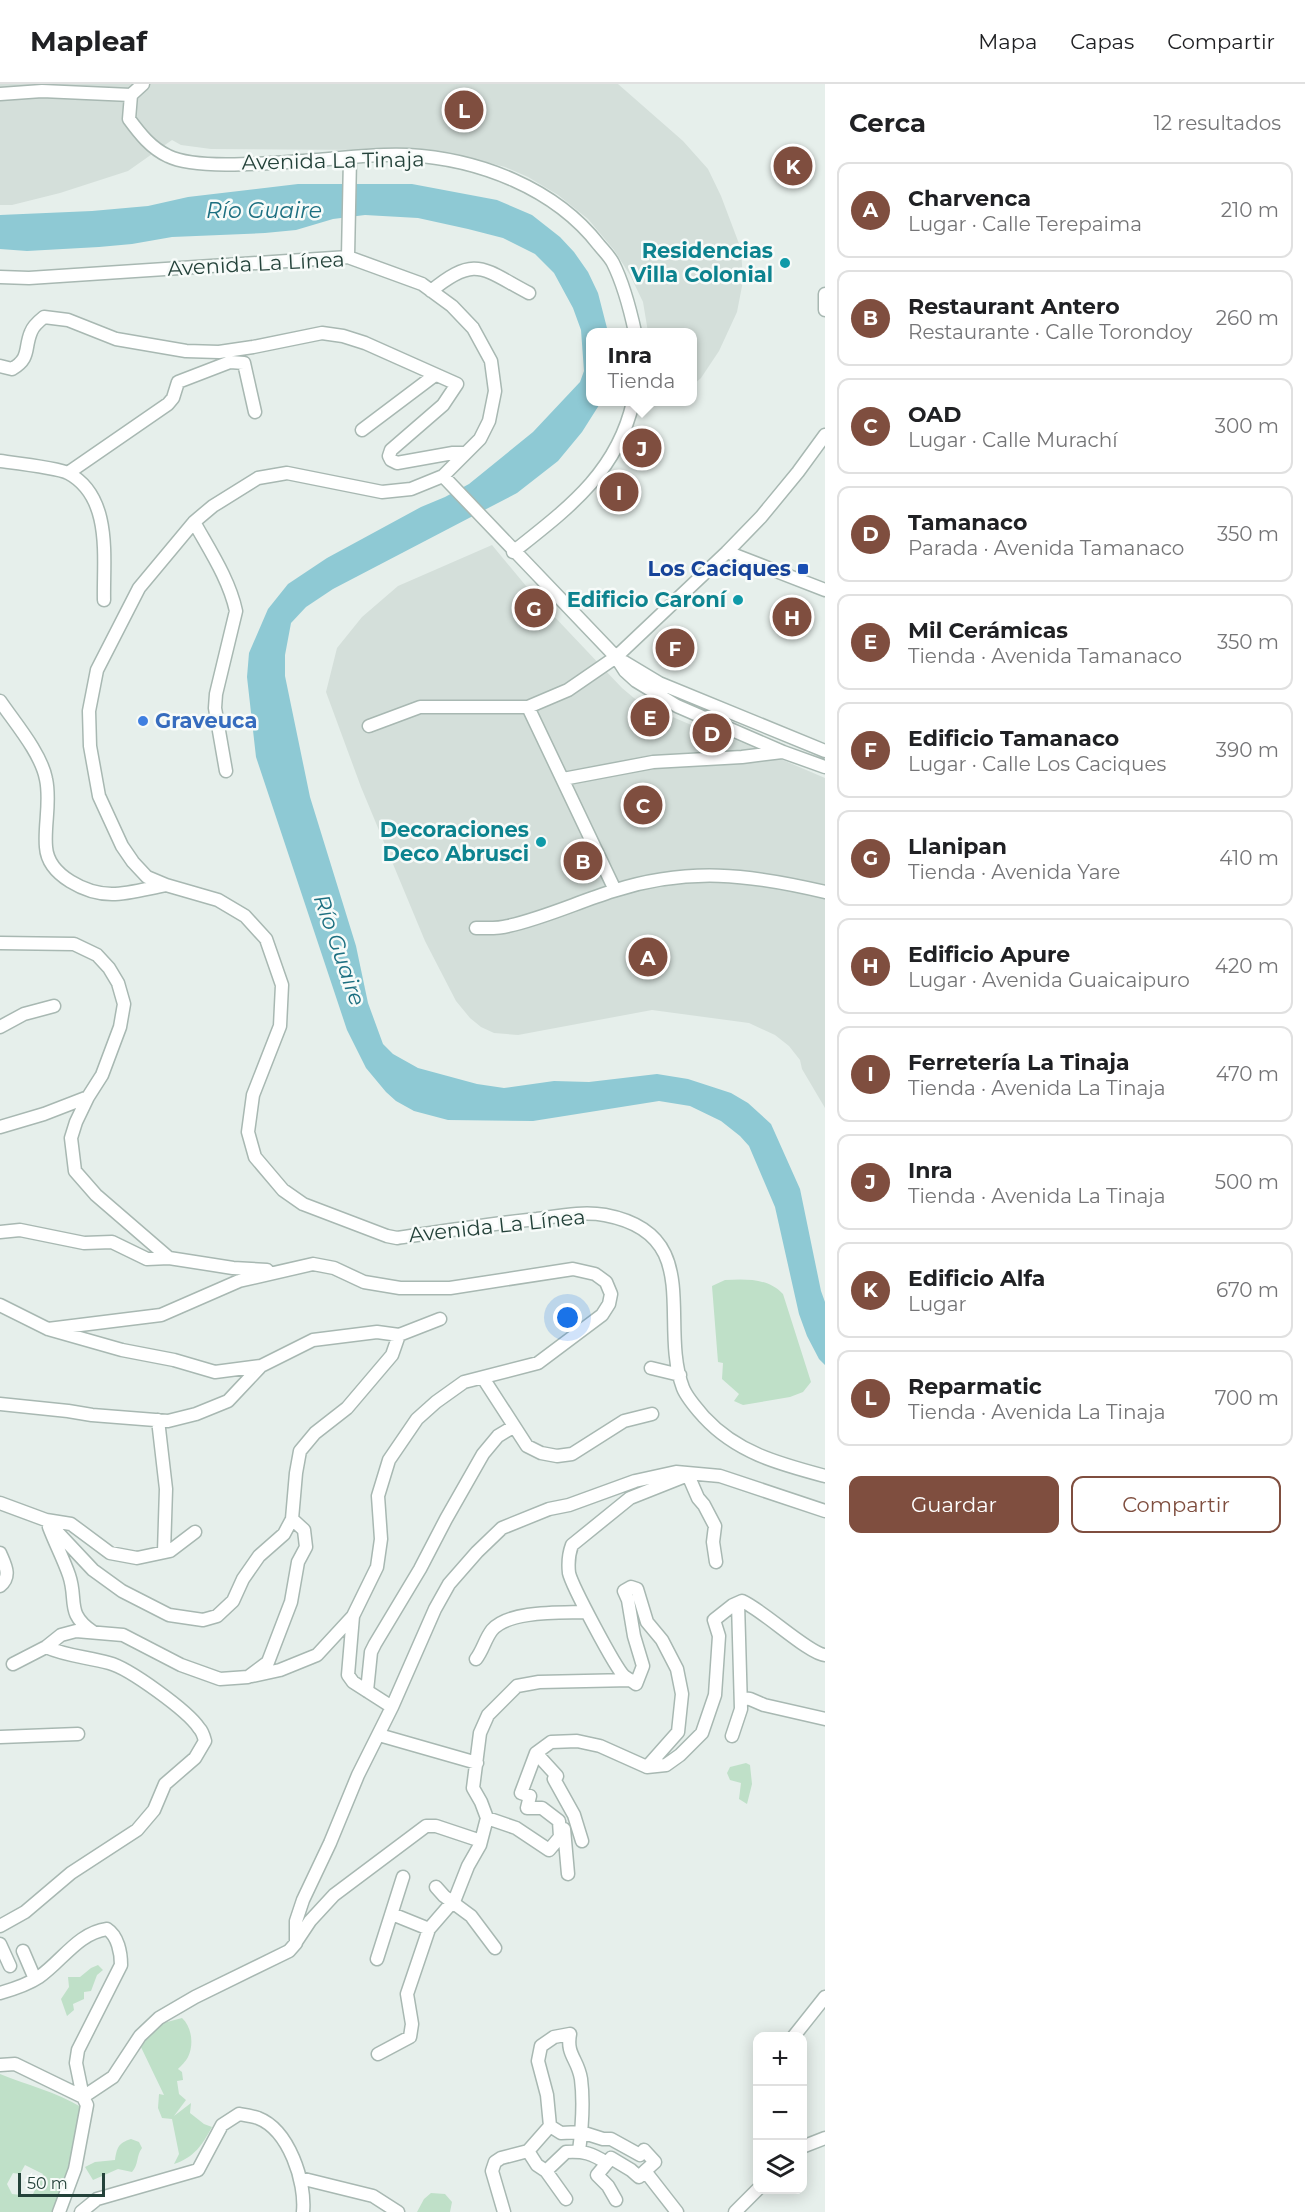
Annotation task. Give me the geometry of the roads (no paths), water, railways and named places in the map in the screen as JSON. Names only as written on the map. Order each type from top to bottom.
[{"type":"street","points":[[0,94],[42,91],[131,95],[143,84]]},
{"type":"street","name":"Avenida La Tinaja","points":[[131,95],[129,119],[146,141],[169,157],[201,163],[257,164],[407,155],[441,160],[506,176],[562,208],[587,230],[612,261],[630,309],[634,328]]},
{"type":"street","points":[[348,257],[350,158]]},
{"type":"street","name":"Avenida La Línea","points":[[0,277],[52,276],[348,257],[422,284],[452,306],[473,328],[491,361],[495,391],[489,421],[480,439],[443,476],[411,489],[382,492],[287,473],[258,478],[213,506],[194,522],[139,588],[97,670],[89,711],[90,746],[99,796],[122,846],[147,877],[218,900],[245,916],[266,939],[282,985],[280,1026],[253,1095],[248,1132],[255,1157],[283,1190],[303,1204],[397,1238],[479,1225],[574,1215],[603,1215],[632,1224],[653,1239],[668,1258],[673,1280],[674,1321],[683,1388],[697,1409],[728,1439],[783,1465],[825,1476]]},
{"type":"street","points":[[431,291],[450,275],[471,267],[481,268],[529,293]]},
{"type":"street","points":[[825,294],[825,309]]},
{"type":"street","points":[[0,366],[12,369],[19,365],[26,355],[31,332],[44,317],[68,320],[116,339],[186,351],[219,352],[253,348],[322,333],[342,336],[365,343],[457,384],[443,405],[391,450],[389,456],[391,460],[397,463],[453,453],[466,453]]},
{"type":"street","points":[[68,473],[168,404],[173,398],[178,382],[230,362],[244,363],[255,412]]},
{"type":"street","points":[[362,430],[435,375]]},
{"type":"street","points":[[513,552],[573,504],[596,479],[615,452],[628,423],[632,406]]},
{"type":"street","points":[[369,726],[420,707],[528,706],[568,690],[616,657],[727,552],[761,517],[825,435]]},
{"type":"street","points":[[0,461],[68,473],[90,491],[99,510],[103,528],[104,600]]},
{"type":"street","points":[[443,476],[513,552],[616,657],[625,671],[636,681],[677,706],[783,752],[825,767]]},
{"type":"street","points":[[194,522],[221,569],[236,611],[216,694],[215,708],[226,771]]},
{"type":"street","points":[[727,552],[825,590]]},
{"type":"street","points":[[616,657],[659,683],[825,751]]},
{"type":"street","points":[[0,701],[39,759],[46,777],[48,792],[46,850],[52,863],[63,876],[86,889],[112,894],[166,885]]},
{"type":"street","points":[[528,706],[615,890]]},
{"type":"street","points":[[563,780],[653,762],[742,757],[783,752]]},
{"type":"street","points":[[476,928],[507,927],[615,890],[668,877],[717,874],[776,880],[825,892]]},
{"type":"street","points":[[0,943],[74,944],[97,955],[109,968],[118,983],[124,1004],[120,1027],[102,1075],[87,1097],[76,1122],[71,1138],[75,1171],[96,1195],[169,1258]]},
{"type":"street","points":[[0,1027],[24,1014],[54,1006]]},
{"type":"street","points":[[0,1127],[44,1114],[87,1097]]},
{"type":"street","points":[[0,1232],[20,1230],[84,1243],[112,1242],[147,1259],[169,1258],[233,1268],[283,1271]]},
{"type":"street","points":[[13,1664],[45,1647],[61,1635],[76,1631],[123,1635],[181,1665],[220,1679],[248,1677],[280,1670],[317,1655],[353,1616],[377,1567],[381,1539],[378,1497],[389,1460],[417,1419],[436,1402],[465,1382],[538,1363],[602,1315],[609,1304],[610,1294],[606,1282],[595,1274],[573,1269],[450,1288],[400,1288],[364,1282],[334,1268],[313,1264],[239,1281],[161,1315],[48,1329]]},
{"type":"street","points":[[0,1305],[48,1329],[214,1372],[261,1366],[313,1340],[377,1332],[399,1335],[440,1320]]},
{"type":"street","points":[[46,1520],[93,1570],[122,1591],[169,1615],[203,1620],[217,1616],[233,1601],[243,1579],[259,1556],[285,1534],[292,1519],[300,1451],[315,1433],[347,1408],[392,1355],[399,1335]]},
{"type":"street","points":[[0,1404],[68,1411],[92,1416],[168,1420],[196,1414],[228,1401],[261,1366]]},
{"type":"street","points":[[651,1368],[681,1375]]},
{"type":"street","points":[[483,1378],[527,1446],[541,1453],[557,1456],[572,1454],[624,1421],[652,1414]]},
{"type":"street","points":[[158,1420],[166,1489],[164,1552]]},
{"type":"street","points":[[367,1691],[371,1652],[375,1644],[420,1569],[483,1454],[498,1437],[513,1427]]},
{"type":"street","points":[[296,1943],[296,1922],[303,1900],[435,1609],[450,1584],[477,1552],[502,1528],[549,1509],[569,1505],[635,1481],[675,1472],[688,1475],[720,1476],[825,1511]]},
{"type":"street","points":[[688,1475],[698,1498],[715,1526],[713,1542],[716,1562]]},
{"type":"street","points":[[647,1767],[678,1732],[682,1694],[677,1669],[662,1640],[646,1622],[637,1589],[631,1587],[624,1591],[643,1666],[636,1684],[623,1675],[586,1612],[569,1572],[569,1551],[572,1545],[630,1498],[688,1475]]},
{"type":"street","points":[[0,1503],[46,1520],[71,1524],[110,1553],[137,1558],[170,1551],[195,1532]]},
{"type":"street","points":[[248,1677],[268,1662],[291,1602],[298,1562],[306,1546],[304,1530],[292,1519]]},
{"type":"street","points":[[46,1520],[69,1575],[75,1614],[82,1624],[93,1632]]},
{"type":"street","points":[[0,1553],[8,1575],[0,1586]]},
{"type":"street","points":[[516,1828],[525,1821],[530,1796],[521,1793],[536,1753],[550,1743],[577,1741],[600,1746],[647,1767],[666,1765],[680,1755],[702,1733],[715,1695],[718,1636],[714,1620],[738,1603],[742,1602],[755,1607],[809,1647],[825,1655]]},
{"type":"street","points":[[732,1736],[741,1709],[738,1603]]},
{"type":"street","points":[[476,1659],[492,1629],[508,1620],[532,1614],[586,1612]]},
{"type":"street","points":[[353,1616],[348,1675],[352,1682],[392,1707]]},
{"type":"street","points":[[0,1926],[25,1912],[71,1873],[137,1830],[154,1810],[165,1784],[195,1758],[205,1741],[199,1727],[157,1690],[128,1670],[110,1663],[84,1659],[45,1647]]},
{"type":"street","points":[[378,2054],[410,2037],[412,2024],[406,1994],[429,1929],[453,1902],[481,1841],[487,1818],[482,1802],[473,1788],[480,1733],[488,1715],[517,1686],[539,1682],[631,1680]]},
{"type":"street","points":[[741,1698],[825,1719]]},
{"type":"street","points":[[0,1737],[78,1734]]},
{"type":"street","points":[[379,1735],[477,1763]]},
{"type":"street","points":[[536,1753],[557,1776],[554,1779],[574,1815],[582,1841]]},
{"type":"street","points":[[527,1808],[542,1808],[563,1825],[567,1874]]},
{"type":"street","points":[[487,1818],[516,1828],[549,1850],[560,1837],[559,1821]]},
{"type":"street","points":[[83,2097],[113,2077],[140,2036],[159,2018],[195,1997],[289,1951],[310,1921],[334,1895],[426,1826],[436,1826],[481,1841]]},
{"type":"street","points":[[377,1959],[403,1877]]},
{"type":"street","points":[[436,1887],[444,1896],[471,1916],[495,1948]]},
{"type":"street","points":[[392,1914],[429,1929]]},
{"type":"street","points":[[0,1993],[20,1988],[35,1979],[85,1936],[97,1930],[107,1929],[114,1933],[121,1954],[121,1965],[78,2050],[76,2063],[83,2097],[87,2105],[86,2117],[75,2169],[59,2212]]},
{"type":"street","points":[[0,1944],[10,1966]]},
{"type":"street","points":[[23,1952],[35,1979]]},
{"type":"street","points":[[798,2032],[825,1997]]},
{"type":"street","points":[[504,2212],[492,2171],[495,2162],[501,2158],[528,2151],[550,2126],[547,2095],[538,2061],[541,2046],[554,2037],[570,2034],[568,2050],[578,2065],[581,2080],[579,2151]]},
{"type":"street","points":[[0,2065],[15,2064],[83,2097]]},
{"type":"street","points":[[81,2212],[98,2199],[198,2170],[222,2125],[239,2114],[259,2118],[272,2127],[292,2151],[300,2178],[303,2212]]},
{"type":"street","points":[[550,2126],[561,2133],[581,2132],[603,2139],[611,2139],[640,2155],[644,2150],[655,2162],[639,2177],[611,2158],[597,2175],[608,2186],[616,2200]]},
{"type":"street","points":[[807,2145],[825,2138]]},
{"type":"street","points":[[528,2151],[566,2199]]},
{"type":"street","points":[[546,2171],[566,2152],[579,2151],[593,2154],[607,2163]]},
{"type":"street","points":[[645,2171],[677,2212]]},
{"type":"street","points":[[300,2178],[373,2196],[398,2212]]},
{"type":"street","points":[[734,2211],[753,2194]]},
{"type":"water","name":"Río Guaire","points":[[298,184],[412,184],[497,200],[532,215],[560,237],[588,272],[598,293],[607,328],[586,328],[586,406],[598,406],[582,432],[558,461],[517,493],[333,589],[306,607],[291,623],[285,655],[285,676],[310,797],[356,946],[368,1003],[383,1044],[393,1054],[418,1068],[477,1084],[504,1088],[554,1081],[589,1082],[657,1074],[688,1079],[731,1093],[748,1103],[771,1124],[800,1189],[825,1302],[825,1365],[819,1359],[807,1336],[799,1314],[775,1207],[749,1146],[721,1121],[690,1106],[659,1101],[533,1121],[448,1120],[414,1111],[396,1101],[386,1092],[366,1068],[347,1030],[256,757],[247,677],[249,653],[268,609],[288,584],[327,558],[469,484],[533,432],[580,382],[584,371],[581,330],[573,308],[554,273],[535,254],[503,238],[418,218],[365,215],[333,219],[296,230],[265,233],[172,237],[99,247],[27,251],[0,249],[0,215],[148,206],[188,197]]},
{"type":"place","name":"Reparmatic","points":[[464,110]]},
{"type":"place","name":"Edificio Alfa","points":[[793,166]]},
{"type":"place","name":"Residencias Villa Colonial","points":[[785,263]]},
{"type":"place","name":"Inra","points":[[642,448]]},
{"type":"place","name":"Ferretería La Tinaja","points":[[619,492]]},
{"type":"place","name":"Los Caciques","points":[[803,569]]},
{"type":"place","name":"Edificio Caroní","points":[[738,600]]},
{"type":"place","name":"Llanipan","points":[[534,608]]},
{"type":"place","name":"Edificio Apure","points":[[792,617]]},
{"type":"place","name":"Edificio Tamanaco","points":[[675,648]]},
{"type":"place","name":"Mil Cerámicas","points":[[650,717]]},
{"type":"place","name":"Graveuca","points":[[143,721]]},
{"type":"place","name":"Tamanaco","points":[[712,733]]},
{"type":"place","name":"OAD","points":[[643,805]]},
{"type":"place","name":"Decoraciones Deco Abrusci","points":[[541,842]]},
{"type":"place","name":"Restaurant Antero","points":[[583,861]]},
{"type":"place","name":"Charvenca","points":[[648,957]]}]
